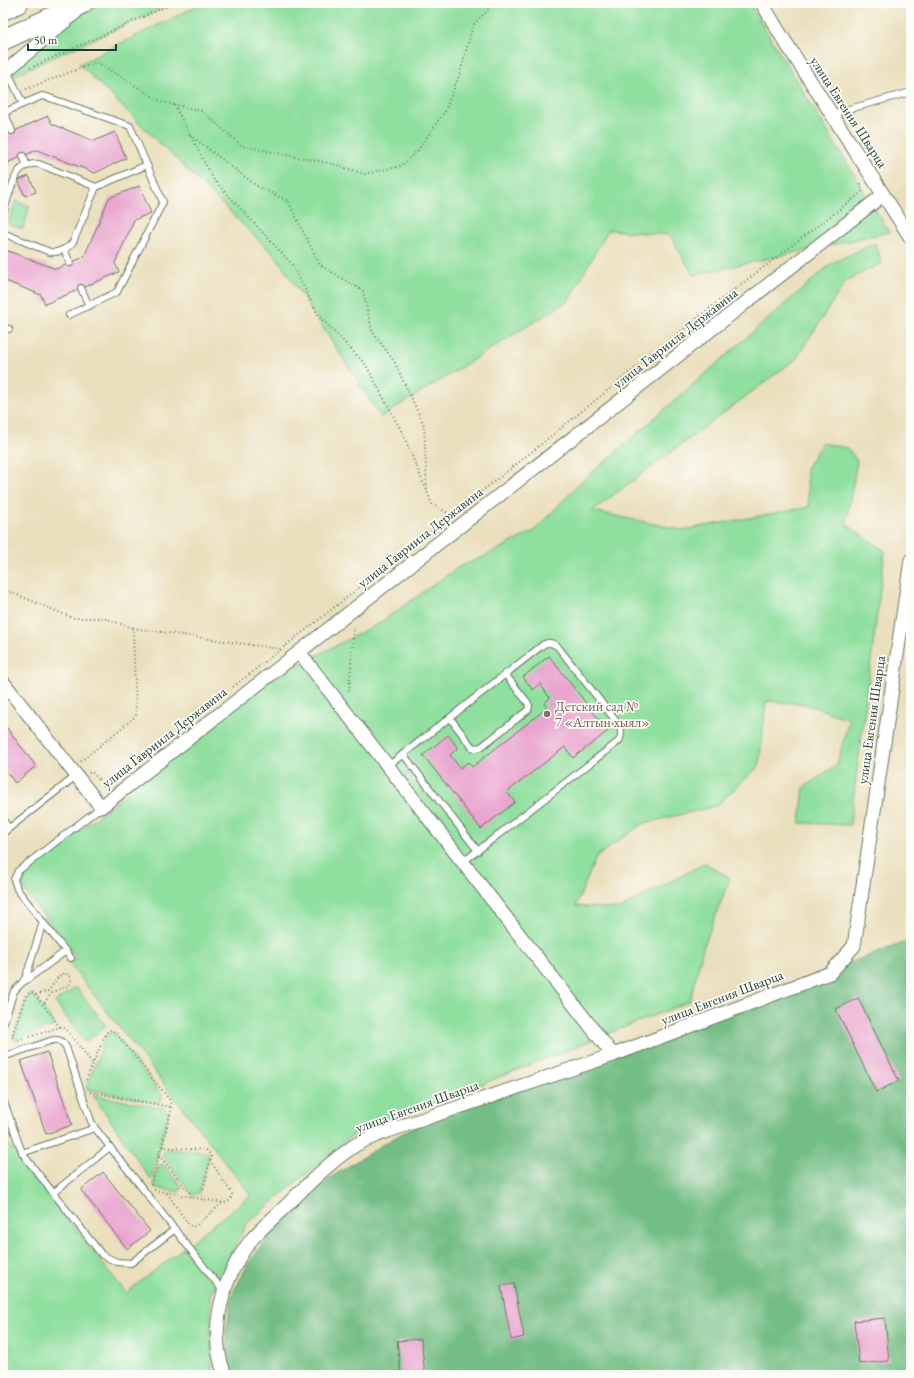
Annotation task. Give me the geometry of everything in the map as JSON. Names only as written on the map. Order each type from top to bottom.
[{"type":"main road","points":[[3,10],[18,3]]},
{"type":"main road","points":[[3,40],[83,3]]},
{"type":"street","points":[[7,73],[87,3]]},
{"type":"street","name":"улица Евгения Шварца","points":[[762,3],[911,238]]},
{"type":"street","name":"улица Гавриила Державина","points":[[3,682],[101,807],[884,195]]},
{"type":"street","name":"улица Евгения Шварца","points":[[225,1375],[222,1369],[218,1346],[218,1325],[224,1292],[241,1255],[252,1239],[317,1174],[355,1145],[382,1133],[613,1055],[830,973],[854,946],[911,560]]},
{"type":"street","points":[[298,652],[613,1055]]},
{"type":"lane","points":[[7,73],[23,104]]},
{"type":"lane","points":[[831,114],[911,92]]},
{"type":"lane","points":[[12,132],[3,112],[42,96],[126,124],[132,130],[162,197],[162,207],[117,292],[69,315]]},
{"type":"lane","points":[[23,156],[27,166]]},
{"type":"lane","points":[[3,214],[16,175],[27,166],[39,164],[96,186],[147,166]]},
{"type":"lane","points":[[3,233],[50,252],[58,252],[64,249],[73,242],[96,186]]},
{"type":"lane","points":[[64,249],[70,263]]},
{"type":"lane","points":[[81,288],[89,306]]},
{"type":"lane","points":[[388,766],[505,674],[544,644],[549,642],[558,647],[619,725],[621,730],[619,740],[463,862]]},
{"type":"lane","points":[[450,718],[472,747],[476,748],[481,747],[528,710],[528,703],[505,674]]},
{"type":"lane","points":[[403,754],[478,851]]},
{"type":"lane","points":[[3,833],[76,775]]},
{"type":"lane","points":[[71,958],[17,889],[15,884],[15,876],[18,871],[101,807]]},
{"type":"lane","points":[[3,820],[9,828]]},
{"type":"lane","points":[[22,983],[26,977],[43,922]]},
{"type":"lane","points":[[3,1025],[14,991],[22,983],[66,951]]},
{"type":"lane","points":[[3,1057],[53,1040],[59,1040],[63,1043],[66,1047],[83,1091],[95,1128],[224,1292]]},
{"type":"lane","points":[[3,1099],[22,1153],[100,1253],[106,1258],[117,1262],[131,1263],[175,1229]]},
{"type":"lane","points":[[22,1153],[95,1128]]},
{"type":"lane","points":[[53,1193],[110,1147]]},
{"type":"path","points":[[7,73],[174,3]]},
{"type":"path","points":[[18,93],[97,62],[162,102],[202,111],[242,146],[333,164],[365,174],[401,166],[418,150],[445,112],[460,73],[472,25],[495,3]]},
{"type":"path","points":[[174,105],[214,180],[292,264],[318,315],[366,365],[403,434],[432,504],[451,515],[460,526]]},
{"type":"path","points":[[189,134],[257,186],[288,202],[320,265],[363,291],[372,331],[394,361],[424,425],[427,494]]},
{"type":"path","points":[[227,691],[451,515],[706,311],[857,196],[862,191],[859,181],[869,173]]},
{"type":"path","points":[[3,589],[73,618],[103,618],[133,628],[281,649]]},
{"type":"path","points":[[341,602],[355,618],[348,691]]},
{"type":"path","points":[[76,775],[136,716],[133,628]]},
{"type":"path","points":[[76,775],[91,772],[105,788],[112,784]]},
{"type":"path","points":[[36,995],[48,991],[61,975],[66,973],[71,977],[71,982],[69,985],[54,992],[48,998],[44,1006]]},
{"type":"path","points":[[60,1027],[20,1041],[15,1041],[12,1036],[26,995],[31,992],[36,995],[60,1027],[65,1028],[93,1064]]},
{"type":"path","points":[[172,1107],[83,1091],[106,1033],[110,1029],[114,1030],[169,1099],[172,1107],[150,1190],[223,1203]]},
{"type":"path","points":[[162,1147],[206,1150],[210,1154],[201,1199]]},
{"type":"path","points":[[160,1155],[193,1197]]},
{"type":"path","points":[[166,1192],[189,1225],[193,1227],[197,1225],[223,1203],[229,1201],[232,1194],[210,1160]]},
{"type":"green space","points":[[104,3],[174,3],[10,77],[7,70],[85,12]]},
{"type":"green space","points":[[203,3],[749,3],[889,232],[693,275],[670,235],[608,230],[568,301],[381,417],[278,259],[79,64]]},
{"type":"green space","points":[[16,201],[30,206],[23,229],[8,224]]},
{"type":"green space","points":[[875,243],[882,263],[846,281],[796,359],[592,511],[683,530],[809,507],[806,468],[822,443],[848,448],[857,461],[846,524],[885,551],[850,825],[800,823],[804,787],[837,765],[849,719],[804,704],[766,701],[759,766],[716,806],[642,824],[596,857],[576,906],[619,909],[705,863],[730,878],[703,948],[690,1001],[352,1136],[247,1223],[210,1295],[212,1368],[215,1375],[3,1375],[3,1137],[126,1293],[251,1195],[69,963],[76,957],[24,890],[23,881],[27,872],[110,807],[247,692],[381,622],[457,568],[485,556],[534,531],[579,484],[832,263]]},
{"type":"green space","points":[[911,940],[911,1375],[230,1375],[226,1331],[232,1295],[248,1264],[272,1232],[330,1178],[420,1123]]},
{"type":"green space","points":[[76,987],[106,1026],[85,1042],[55,1002]]},
{"type":"green space","points":[[30,994],[33,995],[54,1022],[54,1026],[16,1039],[14,1036]]},
{"type":"green space","points":[[111,1032],[114,1033],[162,1095],[162,1099],[157,1103],[87,1089],[87,1085],[107,1035]]},
{"type":"green space","points":[[93,1095],[163,1108],[169,1113],[151,1180]]},
{"type":"green space","points":[[167,1149],[206,1152],[209,1157],[199,1193],[192,1194],[164,1158],[163,1154]]},
{"type":"green space","points":[[162,1164],[181,1186],[179,1192],[156,1188],[153,1185],[158,1167]]},
{"type":"building","points":[[48,116],[52,124],[94,141],[115,132],[126,158],[95,173],[37,150],[9,162],[3,177],[3,136]]},
{"type":"building","points":[[29,176],[36,192],[25,196],[18,180]]},
{"type":"building","points":[[139,186],[151,213],[134,220],[115,263],[119,272],[45,304],[41,295],[3,280],[3,249],[56,269],[84,257],[109,198]]},
{"type":"building","points":[[549,656],[608,731],[573,758],[565,747],[507,792],[515,802],[481,829],[423,755],[448,735],[458,748],[450,755],[460,768],[468,762],[472,767],[547,708],[544,703],[550,698],[540,684],[533,690],[523,677]]},
{"type":"building","points":[[3,723],[36,766],[15,783],[3,767]]},
{"type":"building","points":[[858,998],[899,1081],[876,1092],[836,1009]]},
{"type":"building","points":[[47,1052],[72,1125],[46,1134],[21,1061]]},
{"type":"building","points":[[103,1172],[150,1231],[127,1249],[81,1190]]},
{"type":"building","points":[[514,1284],[524,1337],[511,1340],[501,1286]]},
{"type":"building","points":[[885,1318],[889,1361],[859,1364],[854,1321]]},
{"type":"building","points":[[421,1339],[425,1375],[401,1375],[397,1341]]},
{"type":"place","name":"Детский сад № 7 «Алтын хыял»","points":[[547,714]]}]
